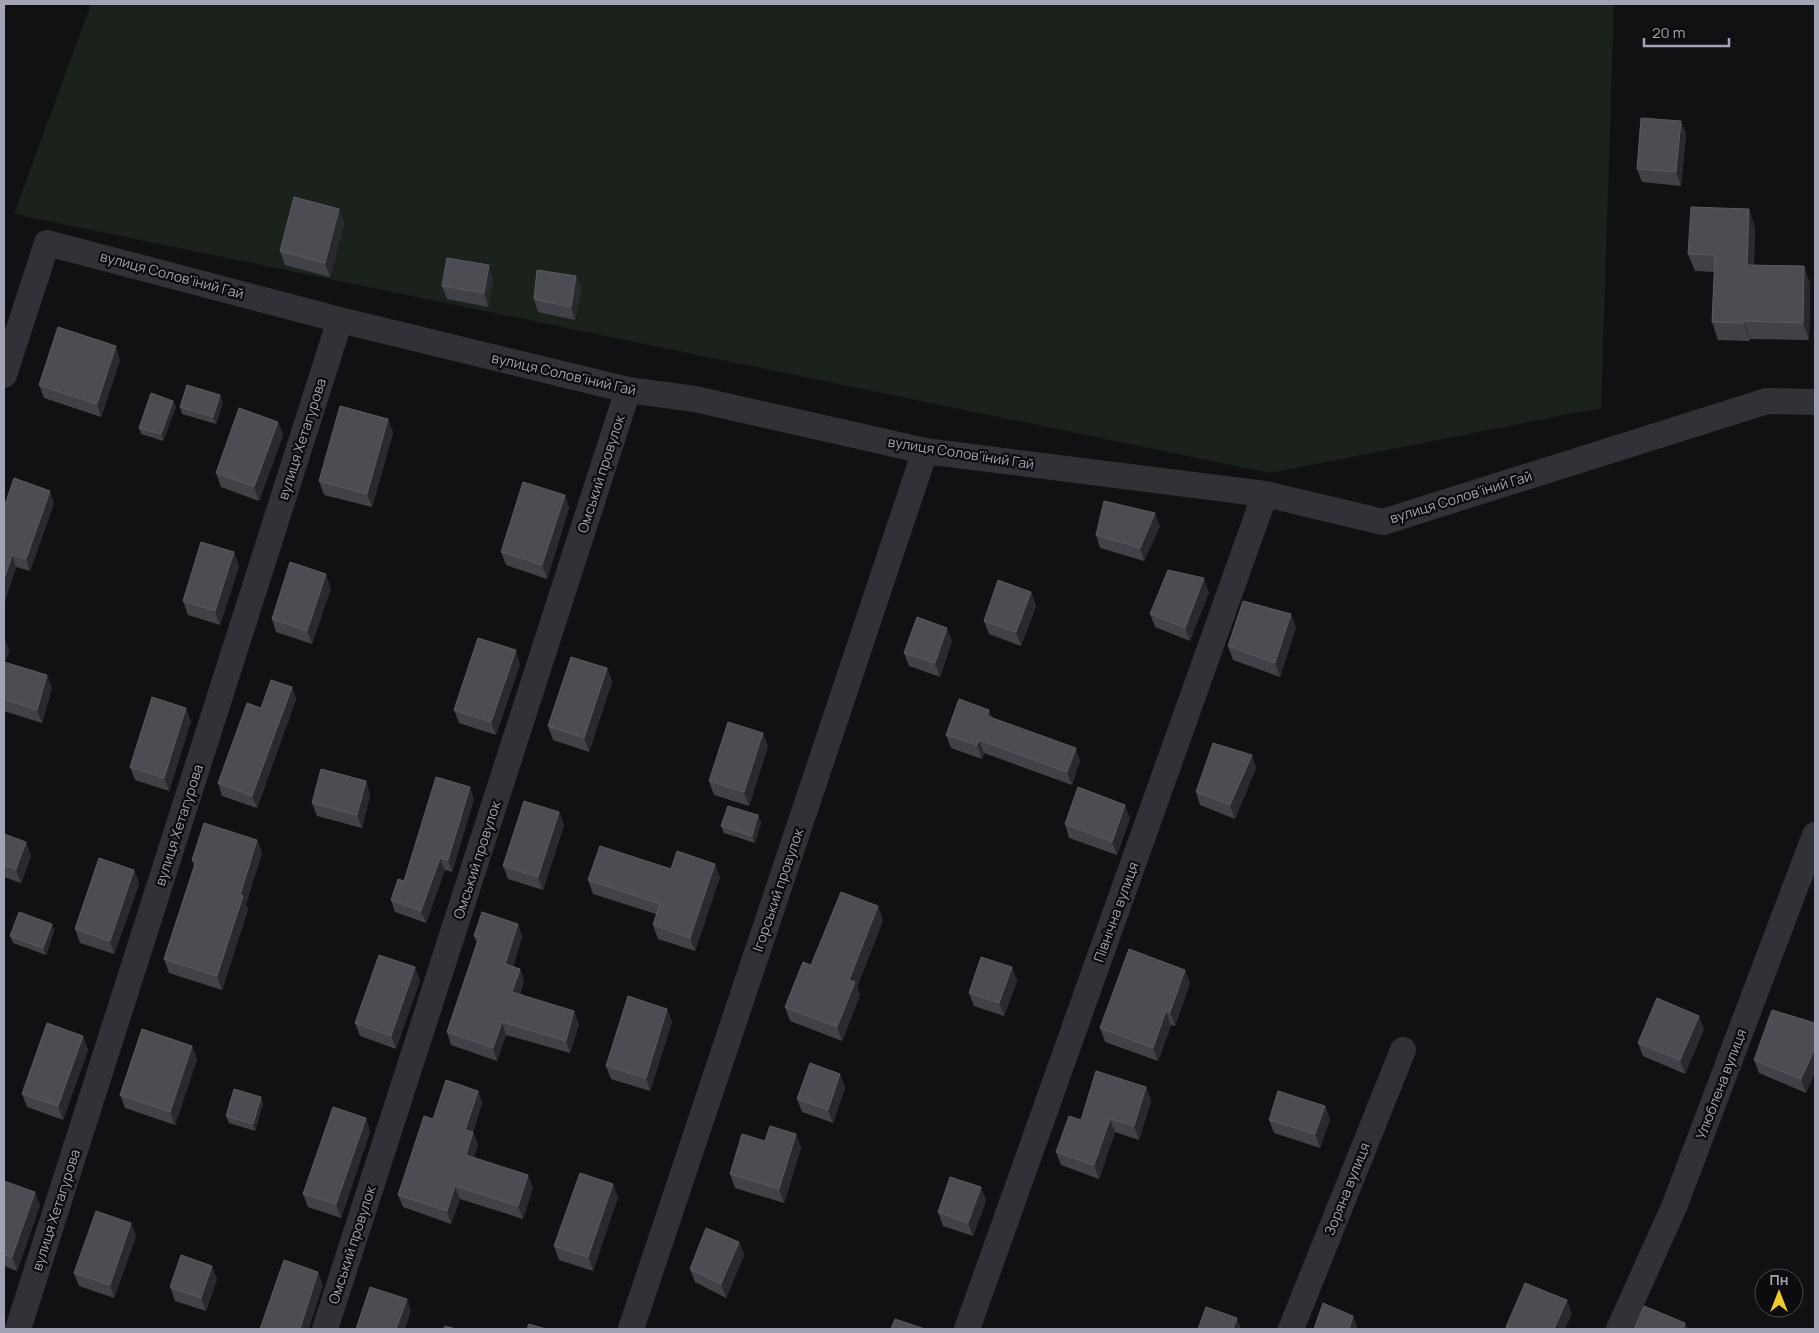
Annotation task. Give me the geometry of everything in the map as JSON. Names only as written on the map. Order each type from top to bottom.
[{"type":"street","name":"вулиця Солов'їний Гай","points":[[4,375],[47,242],[340,320],[628,390],[695,399],[925,451],[1265,494],[1383,522],[1767,401],[1815,402]]},
{"type":"street","name":"вулиця Хетагурова","points":[[18,1329],[340,320]]},
{"type":"street","name":"Омський провулок","points":[[325,1329],[628,390]]},
{"type":"street","name":"Ігорський провулок","points":[[631,1329],[925,451]]},
{"type":"street","name":"Північна вулиця","points":[[967,1329],[1265,494]]},
{"type":"street","name":"Улюблена вулиця","points":[[1619,1329],[1674,1207],[1815,835]]},
{"type":"street","name":"Зоряна вулиця","points":[[1291,1329],[1403,1050]]},
{"type":"shaded area","points":[[91,4],[1614,4],[1601,408],[1270,473],[14,214]]},
{"type":"building","points":[[1641,118],[1681,121],[1676,172],[1637,169]]},
{"type":"building","points":[[294,197],[339,209],[325,263],[280,251]]},
{"type":"building","points":[[1691,207],[1749,209],[1747,265],[1804,266],[1803,323],[1712,322],[1715,255],[1688,254]]},
{"type":"building","points":[[447,258],[489,265],[484,293],[442,286]]},
{"type":"building","points":[[537,270],[576,276],[571,307],[534,299]]},
{"type":"building","points":[[58,327],[116,346],[97,404],[39,385]]},
{"type":"building","points":[[187,385],[220,395],[213,417],[180,407]]},
{"type":"building","points":[[151,393],[173,401],[161,434],[139,428]]},
{"type":"building","points":[[340,406],[388,419],[367,494],[319,481]]},
{"type":"building","points":[[239,408],[278,422],[254,487],[216,473]]},
{"type":"building","points":[[14,478],[50,491],[26,559],[12,555],[4,579],[4,507]]},
{"type":"building","points":[[523,482],[565,495],[542,565],[501,552]]},
{"type":"building","points":[[1104,501],[1155,513],[1140,548],[1096,535]]},
{"type":"building","points":[[201,542],[234,552],[215,611],[183,601]]},
{"type":"building","points":[[290,562],[326,574],[307,631],[272,619]]},
{"type":"building","points":[[1168,570],[1204,578],[1185,628],[1150,614]]},
{"type":"building","points":[[998,580],[1031,592],[1016,632],[984,621]]},
{"type":"building","points":[[1243,601],[1291,614],[1275,663],[1228,646]]},
{"type":"building","points":[[917,617],[947,628],[935,663],[904,653]]},
{"type":"building","points":[[478,638],[516,650],[491,722],[454,710]]},
{"type":"building","points":[[571,657],[607,668],[584,738],[548,726]]},
{"type":"building","points":[[4,662],[47,675],[37,710],[4,699]]},
{"type":"building","points":[[271,680],[292,687],[252,796],[218,783],[247,703],[261,708]]},
{"type":"building","points":[[152,697],[186,708],[164,778],[130,767]]},
{"type":"building","points":[[959,699],[989,710],[987,716],[1076,748],[1067,772],[979,740],[977,745],[946,735]]},
{"type":"building","points":[[728,722],[763,733],[744,792],[709,781]]},
{"type":"building","points":[[1213,743],[1252,755],[1230,805],[1196,792]]},
{"type":"building","points":[[321,769],[366,781],[357,815],[312,803]]},
{"type":"building","points":[[436,777],[470,787],[448,860],[440,858],[421,911],[391,900],[398,879],[404,881]]},
{"type":"building","points":[[1078,787],[1125,805],[1112,842],[1065,824]]},
{"type":"building","points":[[524,801],[559,812],[538,877],[503,866]]},
{"type":"building","points":[[728,806],[758,815],[752,836],[721,826]]},
{"type":"building","points":[[204,823],[257,840],[240,895],[243,896],[217,976],[164,959],[196,861],[192,860]]},
{"type":"building","points":[[4,834],[26,842],[16,869],[4,865]]},
{"type":"building","points":[[600,846],[671,869],[677,851],[715,864],[690,938],[653,925],[660,904],[588,880]]},
{"type":"building","points":[[99,858],[134,870],[110,941],[75,929]]},
{"type":"building","points":[[841,892],[878,906],[849,980],[855,982],[837,1027],[785,1007],[803,962],[811,965]]},
{"type":"building","points":[[19,912],[52,924],[43,948],[10,936]]},
{"type":"building","points":[[482,912],[518,924],[505,964],[520,969],[512,992],[574,1011],[566,1041],[502,1022],[493,1048],[447,1032],[479,937],[474,936]]},
{"type":"building","points":[[1129,949],[1185,970],[1170,1012],[1166,1011],[1153,1048],[1100,1028]]},
{"type":"building","points":[[379,955],[415,967],[391,1036],[355,1023]]},
{"type":"building","points":[[981,957],[1012,967],[999,1003],[969,993]]},
{"type":"building","points":[[628,996],[667,1009],[646,1078],[606,1066]]},
{"type":"building","points":[[1657,998],[1699,1016],[1680,1060],[1638,1043]]},
{"type":"building","points":[[1772,1010],[1815,1023],[1815,1048],[1801,1079],[1754,1060]]},
{"type":"building","points":[[47,1023],[83,1036],[58,1106],[22,1094]]},
{"type":"building","points":[[142,1029],[192,1046],[170,1112],[120,1095]]},
{"type":"building","points":[[810,1063],[840,1074],[828,1110],[797,1099]]},
{"type":"building","points":[[1096,1071],[1146,1087],[1134,1126],[1110,1119],[1094,1165],[1056,1152],[1069,1116],[1081,1120]]},
{"type":"building","points":[[446,1080],[478,1091],[465,1130],[473,1132],[466,1155],[528,1175],[518,1206],[455,1186],[447,1211],[398,1195],[424,1116],[433,1119]]},
{"type":"building","points":[[234,1089],[261,1097],[253,1124],[226,1116]]},
{"type":"building","points":[[1278,1091],[1325,1106],[1315,1134],[1269,1120]]},
{"type":"building","points":[[333,1107],[366,1118],[336,1204],[303,1194]]},
{"type":"building","points":[[770,1126],[796,1134],[779,1189],[730,1174],[742,1134],[765,1141]]},
{"type":"building","points":[[580,1173],[613,1184],[588,1257],[554,1246]]},
{"type":"building","points":[[950,1177],[981,1187],[968,1223],[938,1212]]},
{"type":"building","points":[[4,1181],[35,1192],[12,1257],[4,1255]]},
{"type":"building","points":[[96,1211],[131,1223],[110,1285],[74,1273]]},
{"type":"building","points":[[706,1228],[739,1242],[721,1284],[690,1269]]},
{"type":"building","points":[[181,1255],[212,1266],[201,1298],[170,1287]]},
{"type":"building","points":[[284,1260],[318,1272],[300,1329],[260,1329]]},
{"type":"building","points":[[1525,1283],[1567,1300],[1554,1329],[1512,1329],[1506,1327]]},
{"type":"building","points":[[370,1287],[407,1299],[396,1329],[356,1329]]},
{"type":"building","points":[[1323,1303],[1353,1316],[1349,1329],[1314,1329]]},
{"type":"building","points":[[1644,1306],[1685,1323],[1683,1329],[1634,1329]]},
{"type":"building","points":[[1206,1307],[1237,1318],[1233,1329],[1198,1329]]},
{"type":"building","points":[[895,1319],[925,1329],[891,1329]]},
{"type":"building","points":[[529,1324],[546,1329],[527,1329]]},
{"type":"building","points":[[445,1326],[456,1329],[443,1329]]}]
